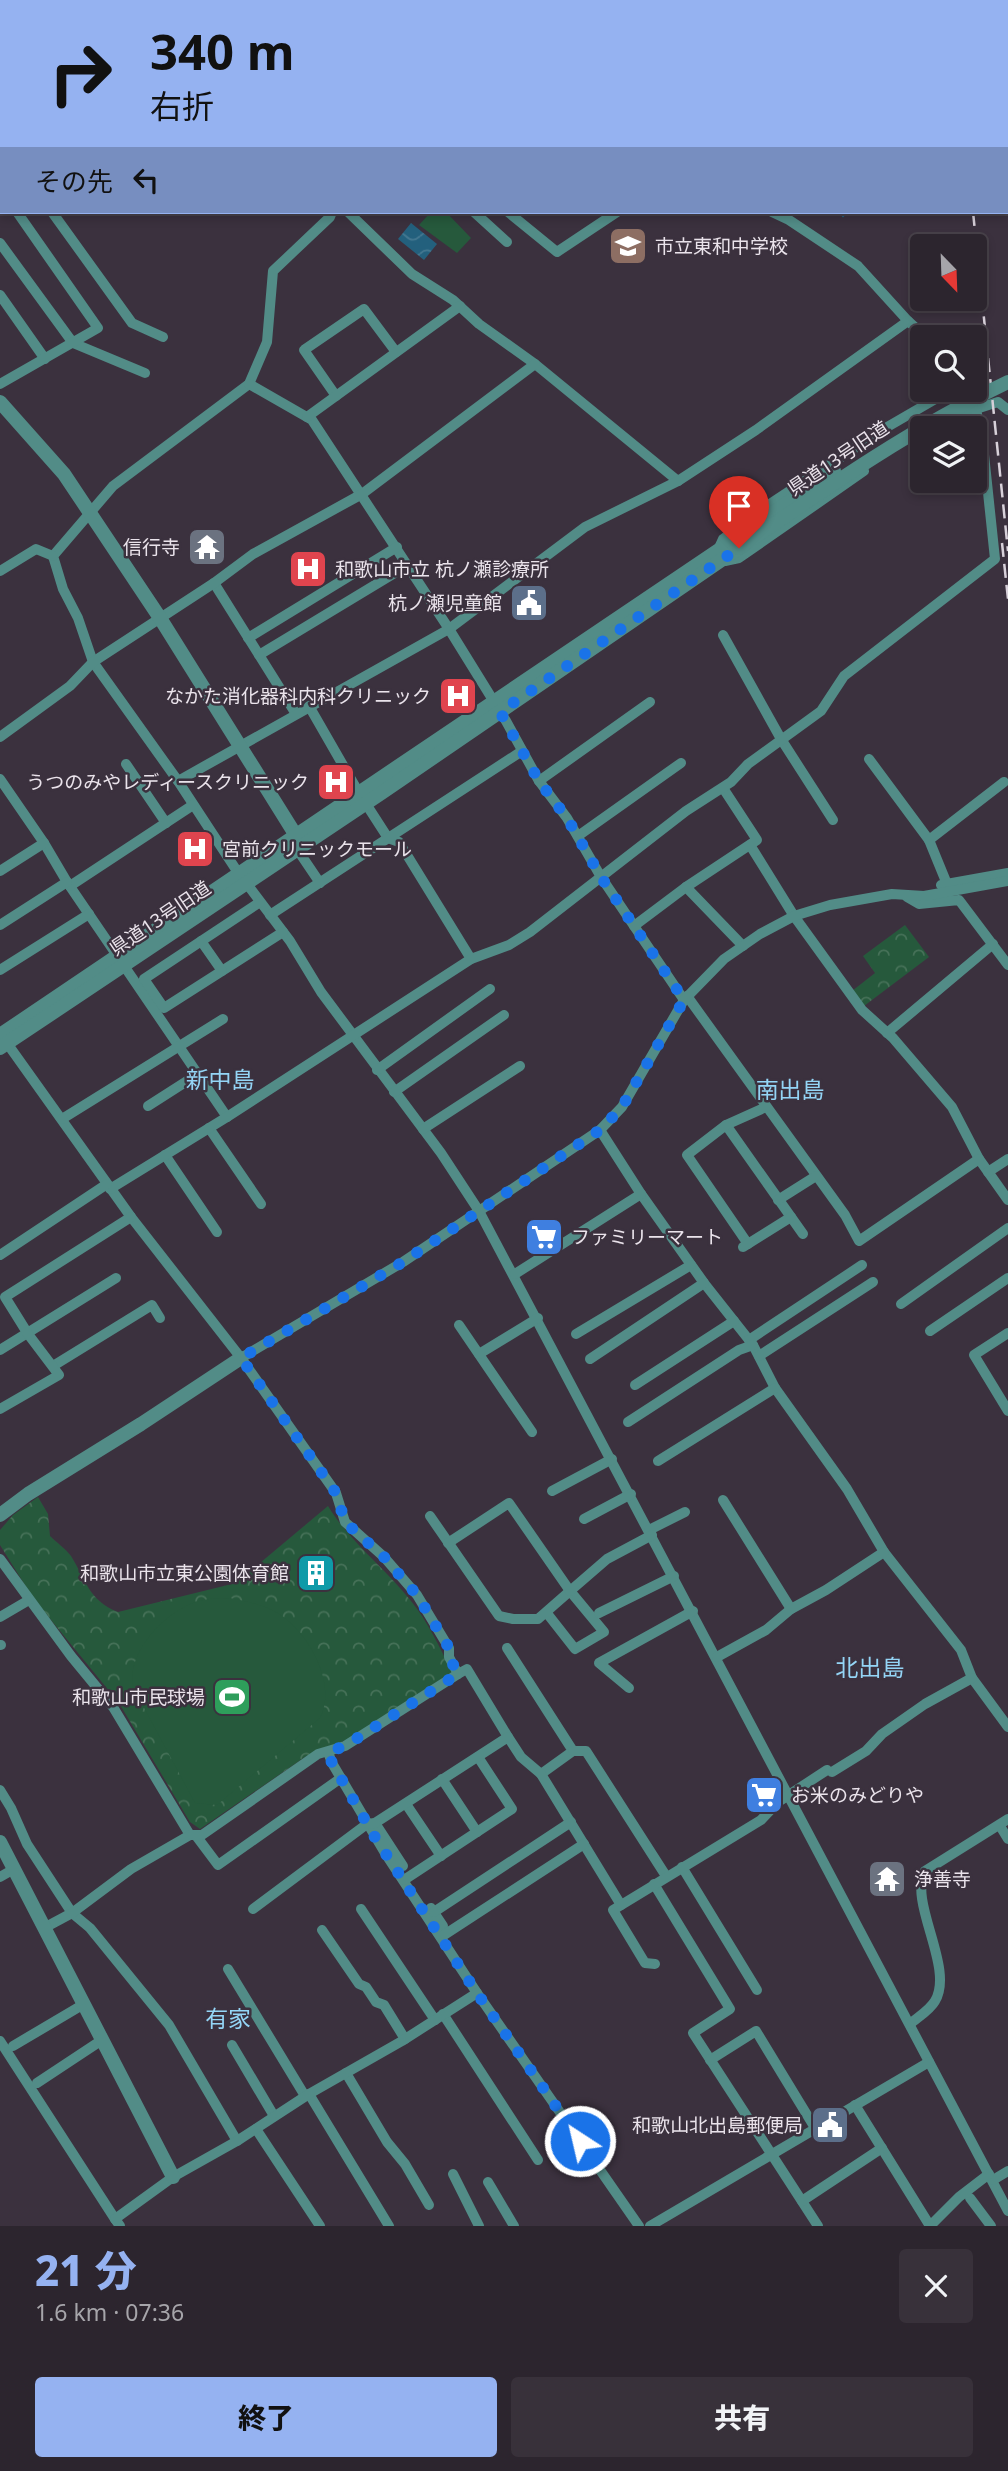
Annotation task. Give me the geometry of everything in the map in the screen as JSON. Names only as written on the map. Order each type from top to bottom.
[{"type":"street","points":[[0,384],[98,328],[18,214]]},
{"type":"street","points":[[53,214],[132,323],[163,337]]},
{"type":"street","points":[[53,556],[113,486],[249,384],[267,342],[273,271],[324,224],[331,214]]},
{"type":"street","points":[[350,214],[412,274],[460,306],[479,324],[535,364],[678,481]]},
{"type":"street","points":[[476,214],[507,242]]},
{"type":"street","points":[[510,214],[557,252],[614,214]]},
{"type":"street","points":[[776,214],[859,266],[912,325]]},
{"type":"street","points":[[0,243],[73,343],[145,373]]},
{"type":"street","points":[[0,295],[45,359]]},
{"type":"street","points":[[307,417],[460,306]]},
{"type":"street","points":[[335,396],[304,350],[364,309],[396,352]]},
{"type":"street","points":[[178,781],[449,629],[585,527],[678,481],[756,430],[908,321]]},
{"type":"street","points":[[0,737],[70,686],[93,662],[214,583],[253,554],[362,494],[535,364]]},
{"type":"street","points":[[987,381],[1008,371]]},
{"type":"street","name":"県道13号旧道","points":[[2,1039],[298,844],[737,544],[904,437],[967,401],[1008,382]]},
{"type":"street","points":[[249,384],[312,420],[449,629],[539,781],[567,818],[601,877],[685,998],[845,1215],[859,1241],[979,1159]]},
{"type":"street","points":[[0,402],[64,474],[160,618],[242,745],[320,883]]},
{"type":"street","points":[[910,441],[739,558],[719,556],[723,538],[882,430],[930,402]]},
{"type":"street","name":"県道13号旧道","points":[[737,544],[899,429],[947,402]]},
{"type":"street","points":[[0,1255],[108,1186],[227,1117],[471,959],[509,945],[530,932],[686,811],[723,788],[747,764],[821,711],[844,676],[995,559],[984,445],[973,402]]},
{"type":"street","points":[[960,416],[992,402],[1006,405]]},
{"type":"street","points":[[248,638],[397,547]]},
{"type":"street","points":[[0,571],[36,549],[53,556]]},
{"type":"street","points":[[53,556],[63,589],[78,618],[93,662],[178,781],[243,879],[283,932],[321,992],[480,1210],[1008,2211]]},
{"type":"street","points":[[259,655],[408,565]]},
{"type":"street","points":[[214,583],[296,713]]},
{"type":"street","points":[[311,600],[321,617]]},
{"type":"street","points":[[723,635],[781,739],[833,820]]},
{"type":"street","points":[[539,781],[650,702]]},
{"type":"street","points":[[309,706],[362,799],[388,838],[399,842],[471,959]]},
{"type":"street","points":[[270,915],[522,751]]},
{"type":"street","points":[[869,759],[929,840],[947,884]]},
{"type":"street","points":[[126,764],[166,823]]},
{"type":"street","points":[[578,836],[681,764]]},
{"type":"street","points":[[0,779],[120,962],[227,1117]]},
{"type":"street","points":[[929,840],[1004,782]]},
{"type":"street","points":[[634,926],[686,887],[757,840],[723,788]]},
{"type":"street","points":[[0,925],[193,805]]},
{"type":"street","points":[[0,871],[44,843]]},
{"type":"street","points":[[750,845],[794,916],[862,1010],[887,1033],[952,1107],[979,1159],[1008,1200]]},
{"type":"street","points":[[905,896],[923,889],[1008,873]]},
{"type":"street","points":[[0,1515],[28,1494],[241,1358],[403,1262],[600,1130],[622,1107],[685,998],[724,959],[743,946],[794,916],[830,905],[892,894],[924,896],[1008,881]]},
{"type":"street","points":[[686,887],[743,946]]},
{"type":"street","points":[[905,896],[919,904],[959,900],[1008,965]]},
{"type":"street","points":[[260,902],[144,979],[164,1008],[283,932]]},
{"type":"street","points":[[0,970],[89,914]]},
{"type":"street","points":[[201,940],[222,971]]},
{"type":"street","points":[[887,1033],[993,944]]},
{"type":"street","points":[[377,1069],[490,989]]},
{"type":"street","points":[[394,1092],[504,1015]]},
{"type":"street","points":[[62,1119],[223,1019]]},
{"type":"street","points":[[2,1039],[131,1217],[241,1358],[336,1493],[345,1522],[384,1557],[417,1595],[449,1648],[449,1657],[458,1674]]},
{"type":"street","points":[[423,1129],[520,1066]]},
{"type":"street","points":[[148,1106],[198,1074]]},
{"type":"street","points":[[766,1107],[726,1125],[687,1155],[745,1246],[791,1217]]},
{"type":"street","points":[[726,1125],[803,1234]]},
{"type":"street","points":[[209,1128],[261,1204]]},
{"type":"street","points":[[600,1130],[691,1265],[753,1347],[775,1388],[847,1489],[884,1552],[961,1650],[972,1678],[1008,1727]]},
{"type":"street","points":[[165,1154],[217,1233]]},
{"type":"street","points":[[988,1172],[1008,1159]]},
{"type":"street","points":[[778,1200],[816,1176]]},
{"type":"street","points":[[514,1274],[641,1194]]},
{"type":"street","points":[[0,1409],[60,1374],[28,1334],[5,1297],[131,1217]]},
{"type":"street","points":[[901,1304],[1008,1227]]},
{"type":"street","points":[[576,1334],[691,1265]]},
{"type":"street","points":[[753,1347],[862,1265]]},
{"type":"street","points":[[0,1350],[116,1278]]},
{"type":"street","points":[[930,1331],[1008,1278]]},
{"type":"street","points":[[590,1359],[704,1283]]},
{"type":"street","points":[[628,1422],[739,1350],[753,1347],[873,1283]]},
{"type":"street","points":[[53,1366],[152,1305],[160,1318]]},
{"type":"street","points":[[478,1354],[538,1318]]},
{"type":"street","points":[[635,1385],[734,1321]]},
{"type":"street","points":[[459,1325],[532,1432]]},
{"type":"street","points":[[1008,1333],[974,1355],[1008,1411]]},
{"type":"street","points":[[658,1461],[775,1388]]},
{"type":"street","points":[[552,1491],[612,1458]]},
{"type":"street","points":[[584,1519],[631,1494]]},
{"type":"street","points":[[723,1500],[791,1609]]},
{"type":"street","points":[[448,1544],[509,1503],[570,1591],[604,1632],[575,1649],[546,1612]]},
{"type":"street","points":[[430,1516],[499,1616],[538,1619],[607,1559],[685,1511]]},
{"type":"street","points":[[717,1657],[766,1630],[791,1609],[884,1552]]},
{"type":"street","points":[[0,1559],[113,1707],[193,1836],[218,1865],[341,1778]]},
{"type":"street","points":[[599,1613],[674,1576]]},
{"type":"street","points":[[0,1617],[29,1600]]},
{"type":"street","points":[[629,1688],[599,1663],[692,1611]]},
{"type":"street","points":[[507,1648],[573,1751]]},
{"type":"street","points":[[44,1928],[72,1913],[131,1869],[193,1836],[202,1835],[318,1754],[345,1746],[467,1669],[521,1758],[541,1774],[621,1905]]},
{"type":"street","points":[[655,1964],[645,1963],[613,1910],[761,1820],[788,1795],[866,1751],[882,1734],[925,1704],[972,1678]]},
{"type":"street","points":[[253,1909],[371,1824],[508,1737]]},
{"type":"street","points":[[541,1774],[573,1751],[586,1751],[666,1876]]},
{"type":"street","points":[[328,1752],[404,1880],[442,1932]]},
{"type":"street","points":[[404,1880],[512,1809],[478,1757]]},
{"type":"street","points":[[442,1779],[477,1832]]},
{"type":"street","points":[[0,1790],[27,1844],[72,1913],[90,1928],[169,2025],[237,2141]]},
{"type":"street","points":[[406,1804],[441,1856]]},
{"type":"street","points":[[433,1912],[570,1822]]},
{"type":"street","points":[[911,2024],[935,2002],[942,1982],[925,1906],[922,1877],[925,1871],[1004,1822],[1008,1839]]},
{"type":"street","points":[[371,1824],[402,1866]]},
{"type":"street","points":[[0,1842],[173,2177]]},
{"type":"street","points":[[442,1932],[584,1844]]},
{"type":"street","points":[[682,1867],[757,1990]]},
{"type":"street","points":[[0,1877],[14,1869]]},
{"type":"street","points":[[654,1884],[730,2009],[692,2033],[818,2226]]},
{"type":"street","points":[[420,1894],[433,1912],[477,1993],[639,2226]]},
{"type":"street","points":[[361,1909],[538,2160]]},
{"type":"street","points":[[322,1930],[359,1984],[366,1987],[376,2002],[384,2005],[405,2039]]},
{"type":"street","points":[[228,1969],[389,2226]]},
{"type":"street","points":[[0,2041],[117,2222],[173,2177],[237,2141],[307,2095],[405,2039],[477,1993]]},
{"type":"street","points":[[13,2046],[84,2004]]},
{"type":"street","points":[[710,2060],[756,2031],[816,2128]]},
{"type":"street","points":[[37,2083],[102,2040]]},
{"type":"street","points":[[232,2045],[274,2116]]},
{"type":"street","points":[[650,2226],[929,2062]]},
{"type":"street","points":[[346,2073],[387,2143],[405,2164],[429,2205]]},
{"type":"street","points":[[855,2105],[930,2226],[959,2197],[991,2177],[1008,2171]]},
{"type":"street","points":[[256,2129],[320,2226]]},
{"type":"street","points":[[802,2201],[882,2148]]},
{"type":"street","points":[[453,2174],[479,2226]]},
{"type":"street","points":[[488,2182],[514,2226]]},
{"type":"street","points":[[970,2198],[991,2226]]},
{"type":"green space","points":[[429,214],[448,214],[471,238],[457,253],[419,225]]},
{"type":"green space","points":[[905,925],[929,957],[864,1006],[852,991],[875,973],[863,956]]},
{"type":"green space","points":[[38,1497],[48,1514],[50,1536],[71,1556],[100,1602],[118,1612],[236,1583],[328,1506],[417,1609],[452,1672],[346,1740],[305,1757],[200,1829],[190,1822],[119,1703],[33,1598],[0,1545],[0,1530],[13,1515]]},
{"type":"green space","name":"和歌山市民球場","points":[[230,1598],[257,1604],[276,1612],[302,1636],[311,1648],[323,1676],[324,1705],[320,1718],[217,1805],[195,1803],[133,1687],[133,1673],[143,1645],[164,1621],[190,1604],[206,1599]]},
{"type":"water","points":[[411,223],[437,244],[424,260],[398,239]]},
{"type":"railway","points":[[973,214],[1008,551]]},
{"type":"railway","points":[[1002,543],[1008,599]]},
{"type":"place","name":"市立東和中学校","points":[[628,246]]},
{"type":"place","name":"信行寺","points":[[207,547]]},
{"type":"place","name":"和歌山市立 杭ノ瀬診療所","points":[[308,569]]},
{"type":"place","name":"杭ノ瀬児童館","points":[[529,603]]},
{"type":"place","name":"なかた消化器科内科クリニック","points":[[458,696]]},
{"type":"place","name":"うつのみやレディースクリニック","points":[[336,782]]},
{"type":"place","name":"宮前クリニックモール","points":[[195,849]]},
{"type":"place","name":"ファミリーマート","points":[[544,1237]]},
{"type":"place","name":"和歌山市立東公園体育館","points":[[316,1573]]},
{"type":"place","name":"和歌山市民球場","points":[[232,1697]]},
{"type":"place","name":"お米のみどりや","points":[[764,1795]]},
{"type":"place","name":"浄善寺","points":[[887,1879]]},
{"type":"place","name":"和歌山北出島郵便局","points":[[830,2125]]},
{"type":"district","name":"新中島","points":[[220,1080]]},
{"type":"district","name":"南出島","points":[[790,1090]]},
{"type":"district","name":"北出島","points":[[870,1668]]},
{"type":"district","name":"有家","points":[[228,2019]]},
{"type":"route","points":[[580,2141],[477,1993],[376,1839],[332,1763],[328,1752],[345,1746],[458,1674],[449,1657],[449,1648],[417,1595],[384,1557],[345,1522],[336,1493],[241,1358],[403,1262],[600,1130],[622,1107],[684,1000],[601,877],[567,818],[539,781],[500,712],[739,548]]}]
